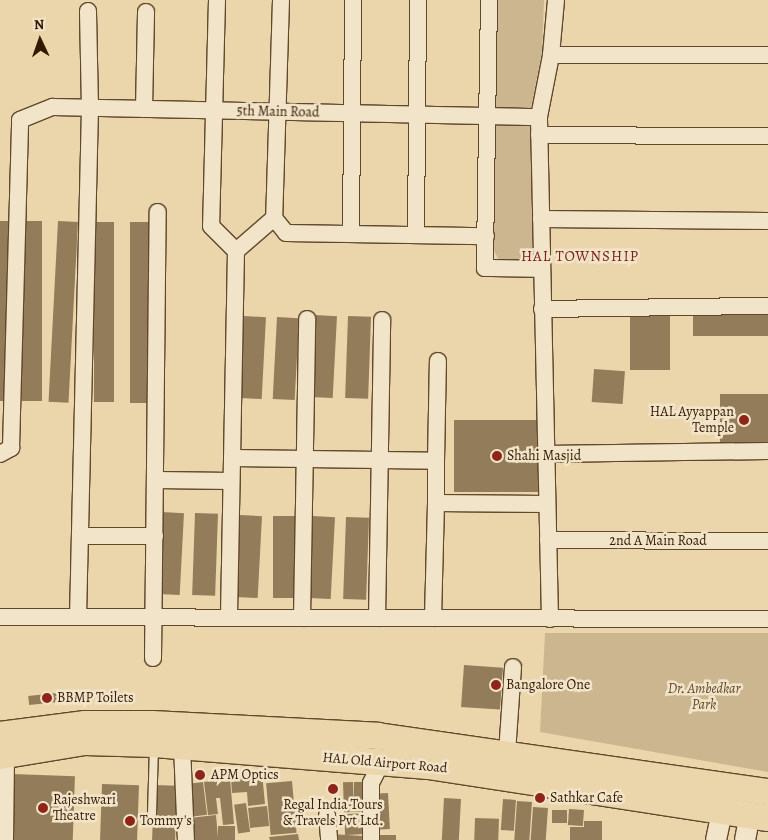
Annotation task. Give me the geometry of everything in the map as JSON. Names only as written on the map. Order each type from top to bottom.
[{"type":"main road","name":"HAL Old Airport Road","points":[[2,748],[85,733],[152,724],[378,736],[768,792]]},
{"type":"main road","name":"HAL Old Airport Road","points":[[85,733],[154,744],[437,767],[722,811],[754,825]]},
{"type":"street","points":[[217,0],[210,226],[236,251],[229,618]]},
{"type":"street","points":[[281,0],[274,218],[286,232],[486,236]]},
{"type":"street","points":[[351,234],[353,0]]},
{"type":"street","points":[[416,235],[418,0]]},
{"type":"street","points":[[489,0],[485,268],[541,269]]},
{"type":"street","points":[[550,619],[539,117],[551,56],[556,0]]},
{"type":"street","points":[[78,617],[90,108],[88,11]]},
{"type":"street","points":[[144,109],[146,12]]},
{"type":"street","points":[[551,56],[768,55]]},
{"type":"street","name":"5th Main Road","points":[[0,454],[11,448],[20,120],[53,107],[539,117]]},
{"type":"street","points":[[539,135],[768,136]]},
{"type":"street","points":[[152,658],[157,480],[158,212]]},
{"type":"street","points":[[236,251],[274,218]]},
{"type":"street","points":[[541,219],[768,221]]},
{"type":"street","points":[[542,309],[768,306]]},
{"type":"street","points":[[302,618],[307,319]]},
{"type":"street","points":[[377,618],[382,320]]},
{"type":"street","points":[[434,618],[438,361]]},
{"type":"street","points":[[546,454],[768,451]]},
{"type":"street","points":[[232,458],[436,461]]},
{"type":"street","points":[[157,480],[231,481]]},
{"type":"street","points":[[436,503],[546,504]]},
{"type":"street","points":[[80,536],[155,536]]},
{"type":"street","name":"2nd A Main Road","points":[[548,540],[768,542]]},
{"type":"street","points":[[0,617],[768,620]]},
{"type":"street","points":[[506,753],[513,667]]},
{"type":"street","points":[[182,746],[186,840]]},
{"type":"street","points":[[2,748],[5,840]]},
{"type":"street","points":[[371,840],[371,783],[376,774],[376,762]]},
{"type":"street","points":[[716,840],[722,811]]},
{"type":"street","points":[[327,815],[329,840]]},
{"type":"lane","points":[[152,814],[154,744]]},
{"type":"green space","points":[[496,0],[544,0],[542,52],[531,108],[493,107]]},
{"type":"green space","points":[[492,125],[531,126],[534,264],[499,261],[488,238]]},
{"type":"green space","name":"Dr. Ambedkar Park","points":[[545,633],[768,633],[768,772],[540,732]]},
{"type":"building","points":[[0,221],[11,221],[9,401],[0,401]]},
{"type":"building","points":[[22,221],[42,221],[42,401],[22,401]]},
{"type":"building","points":[[58,221],[78,222],[68,403],[49,402]]},
{"type":"building","points":[[94,222],[114,222],[114,402],[94,402]]},
{"type":"building","points":[[130,222],[150,222],[150,403],[130,403]]},
{"type":"building","points":[[630,308],[670,308],[670,370],[630,370]]},
{"type":"building","points":[[693,310],[768,310],[768,336],[693,336]]},
{"type":"building","points":[[315,315],[337,316],[333,398],[311,397]]},
{"type":"building","points":[[244,316],[266,317],[262,399],[240,398]]},
{"type":"building","points":[[348,316],[371,317],[368,399],[345,398]]},
{"type":"building","points":[[277,317],[299,318],[295,400],[273,399]]},
{"type":"building","points":[[594,369],[625,371],[623,404],[592,402]]},
{"type":"building","name":"HAL Ayyappan Temple","points":[[720,394],[768,394],[768,444],[720,444]]},
{"type":"building","name":"Shahi Masjid","points":[[454,420],[540,420],[540,492],[454,492]]},
{"type":"building","points":[[162,512],[184,513],[180,595],[158,594]]},
{"type":"building","points":[[195,513],[218,514],[215,596],[192,595]]},
{"type":"building","points":[[240,515],[262,516],[258,598],[236,597]]},
{"type":"building","points":[[273,516],[295,516],[295,598],[273,598]]},
{"type":"building","points":[[313,516],[335,517],[331,599],[309,598]]},
{"type":"building","points":[[346,517],[369,518],[366,600],[343,599]]},
{"type":"building","points":[[464,665],[503,668],[500,710],[461,707]]},
{"type":"building","name":"BBMP Toilets","points":[[66,692],[67,701],[29,705],[28,696]]},
{"type":"building","points":[[262,773],[265,804],[248,806],[247,792],[232,793],[231,779]]},
{"type":"building","name":"Rajeshwari Theatre","points":[[12,774],[75,776],[73,840],[10,840]]},
{"type":"building","points":[[230,779],[234,824],[223,825],[220,798],[216,798],[218,814],[208,815],[204,782]]},
{"type":"building","points":[[292,781],[297,833],[271,835],[266,783]]},
{"type":"building","points":[[203,782],[207,815],[189,817],[185,784]]},
{"type":"building","points":[[343,782],[353,782],[354,812],[344,812]]},
{"type":"building","points":[[343,782],[353,782],[354,812],[344,812]]},
{"type":"building","points":[[102,784],[139,785],[137,840],[100,840]]},
{"type":"building","points":[[154,785],[177,786],[175,840],[152,840]]},
{"type":"building","points":[[388,793],[390,829],[376,830],[374,794]]},
{"type":"building","points":[[444,798],[461,799],[459,840],[442,840]]},
{"type":"building","points":[[503,799],[516,800],[514,831],[501,830]]},
{"type":"building","points":[[517,801],[532,802],[529,840],[514,840]]},
{"type":"building","points":[[246,803],[250,832],[238,833],[234,805]]},
{"type":"building","points":[[267,806],[269,826],[250,828],[248,808]]},
{"type":"building","points":[[533,807],[548,808],[546,840],[531,840]]},
{"type":"building","points":[[569,809],[584,810],[583,826],[568,825]]},
{"type":"building","points":[[552,810],[567,810],[567,823],[552,823]]},
{"type":"building","points":[[366,813],[367,834],[345,835],[344,814]]},
{"type":"building","points":[[216,815],[218,838],[218,826],[235,826],[235,840],[191,840],[189,818]]},
{"type":"building","points":[[475,818],[499,819],[498,840],[474,840]]},
{"type":"building","points":[[584,821],[602,821],[602,840],[570,840],[570,827],[584,827]]},
{"type":"building","points":[[298,834],[299,840],[270,840],[269,837]]},
{"type":"building","points":[[332,834],[362,836],[362,840],[332,840]]},
{"type":"building","points":[[376,835],[396,835],[396,840],[376,840]]},
{"type":"place","name":"HAL Ayyappan Temple","points":[[744,420]]},
{"type":"place","name":"Shahi Masjid","points":[[497,456]]},
{"type":"place","name":"Bangalore One","points":[[496,685]]},
{"type":"place","name":"BBMP Toilets","points":[[47,698]]},
{"type":"place","name":"APM Optics","points":[[200,775]]},
{"type":"place","name":"Regal India Tours & Travels Pvt Ltd.","points":[[333,789]]},
{"type":"place","name":"Sathkar Cafe","points":[[540,798]]},
{"type":"place","name":"Rajeshwari Theatre","points":[[43,808]]},
{"type":"place","name":"Tommy's","points":[[130,821]]},
{"type":"district","name":"HAL TOWNSHIP","points":[[580,257]]}]
